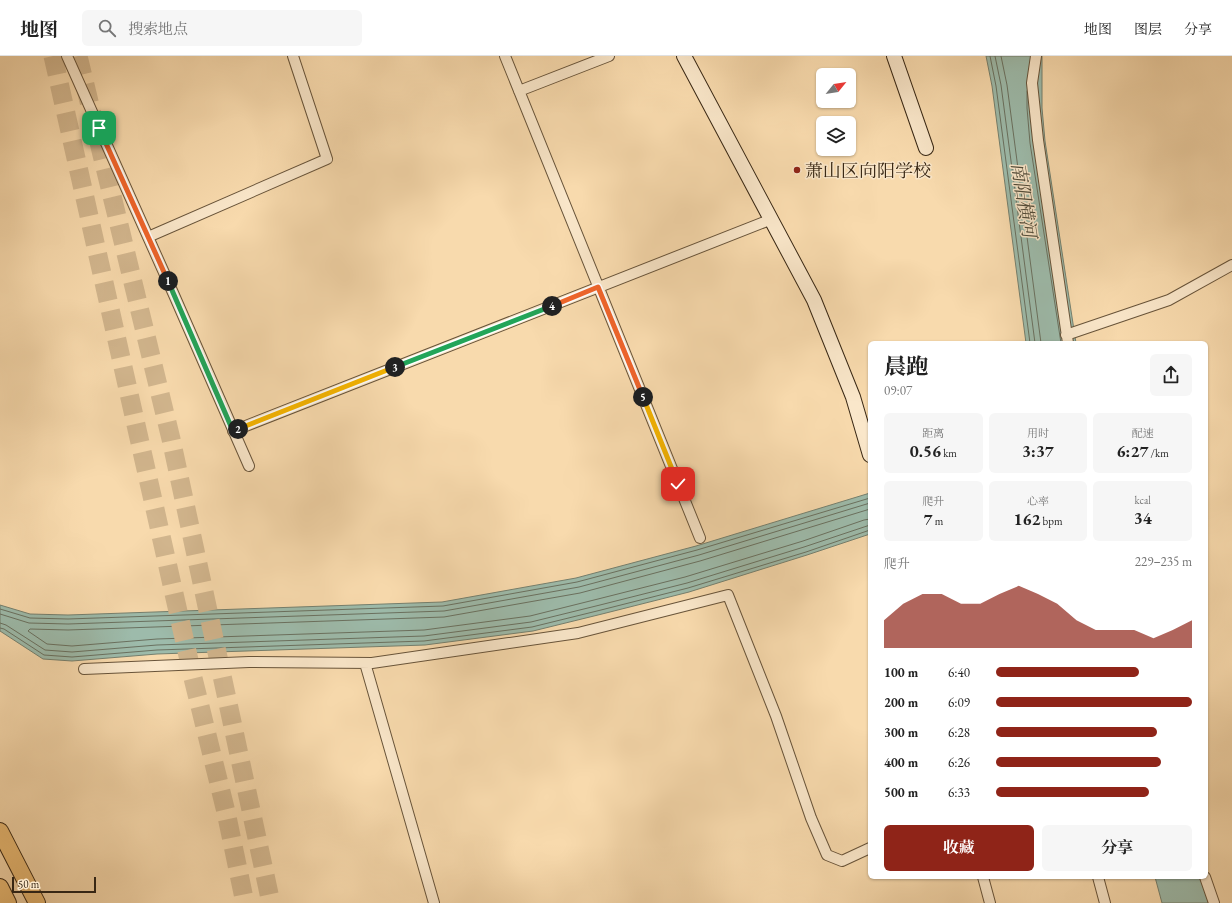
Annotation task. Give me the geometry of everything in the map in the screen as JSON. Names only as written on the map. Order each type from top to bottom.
[{"type":"main road","points":[[0,831],[37,903]]},
{"type":"main road","points":[[0,887],[8,903]]},
{"type":"street","points":[[67,56],[249,466]]},
{"type":"street","points":[[148,237],[327,159],[293,56]]},
{"type":"street","points":[[505,56],[700,538]]},
{"type":"street","points":[[519,91],[609,56]]},
{"type":"street","points":[[684,56],[814,300],[853,397],[868,448]]},
{"type":"street","points":[[894,56],[926,148]]},
{"type":"street","points":[[1036,56],[1032,83],[1038,140],[1067,339],[1169,300],[1232,265]]},
{"type":"street","points":[[233,431],[772,219]]},
{"type":"street","points":[[84,669],[249,662],[372,663],[578,632],[728,595],[776,716],[811,818],[827,855],[842,861],[868,849]]},
{"type":"street","points":[[365,663],[434,903]]},
{"type":"street","points":[[984,879],[990,903]]},
{"type":"street","points":[[1099,879],[1105,903]]},
{"type":"street","points":[[1206,879],[1214,903]]},
{"type":"water","name":"南阳横河","points":[[986,56],[1042,56],[1042,108],[1045,141],[1076,341],[1026,341],[992,86]]},
{"type":"water","points":[[868,494],[868,535],[689,592],[533,631],[425,645],[157,654],[72,661],[43,659],[0,631],[0,605],[30,614],[68,615],[442,602],[576,578],[696,546]]},
{"type":"water","points":[[1156,879],[1203,879],[1209,903],[1162,903]]},
{"type":"tunnel","points":[[53,56],[193,678],[226,812],[245,903]]},
{"type":"tunnel","points":[[78,56],[171,439],[271,903]]},
{"type":"place","name":"萧山区向阳学校","points":[[797,170]]},
{"type":"route","points":[[99,128],[233,431],[598,287],[678,484]]}]
